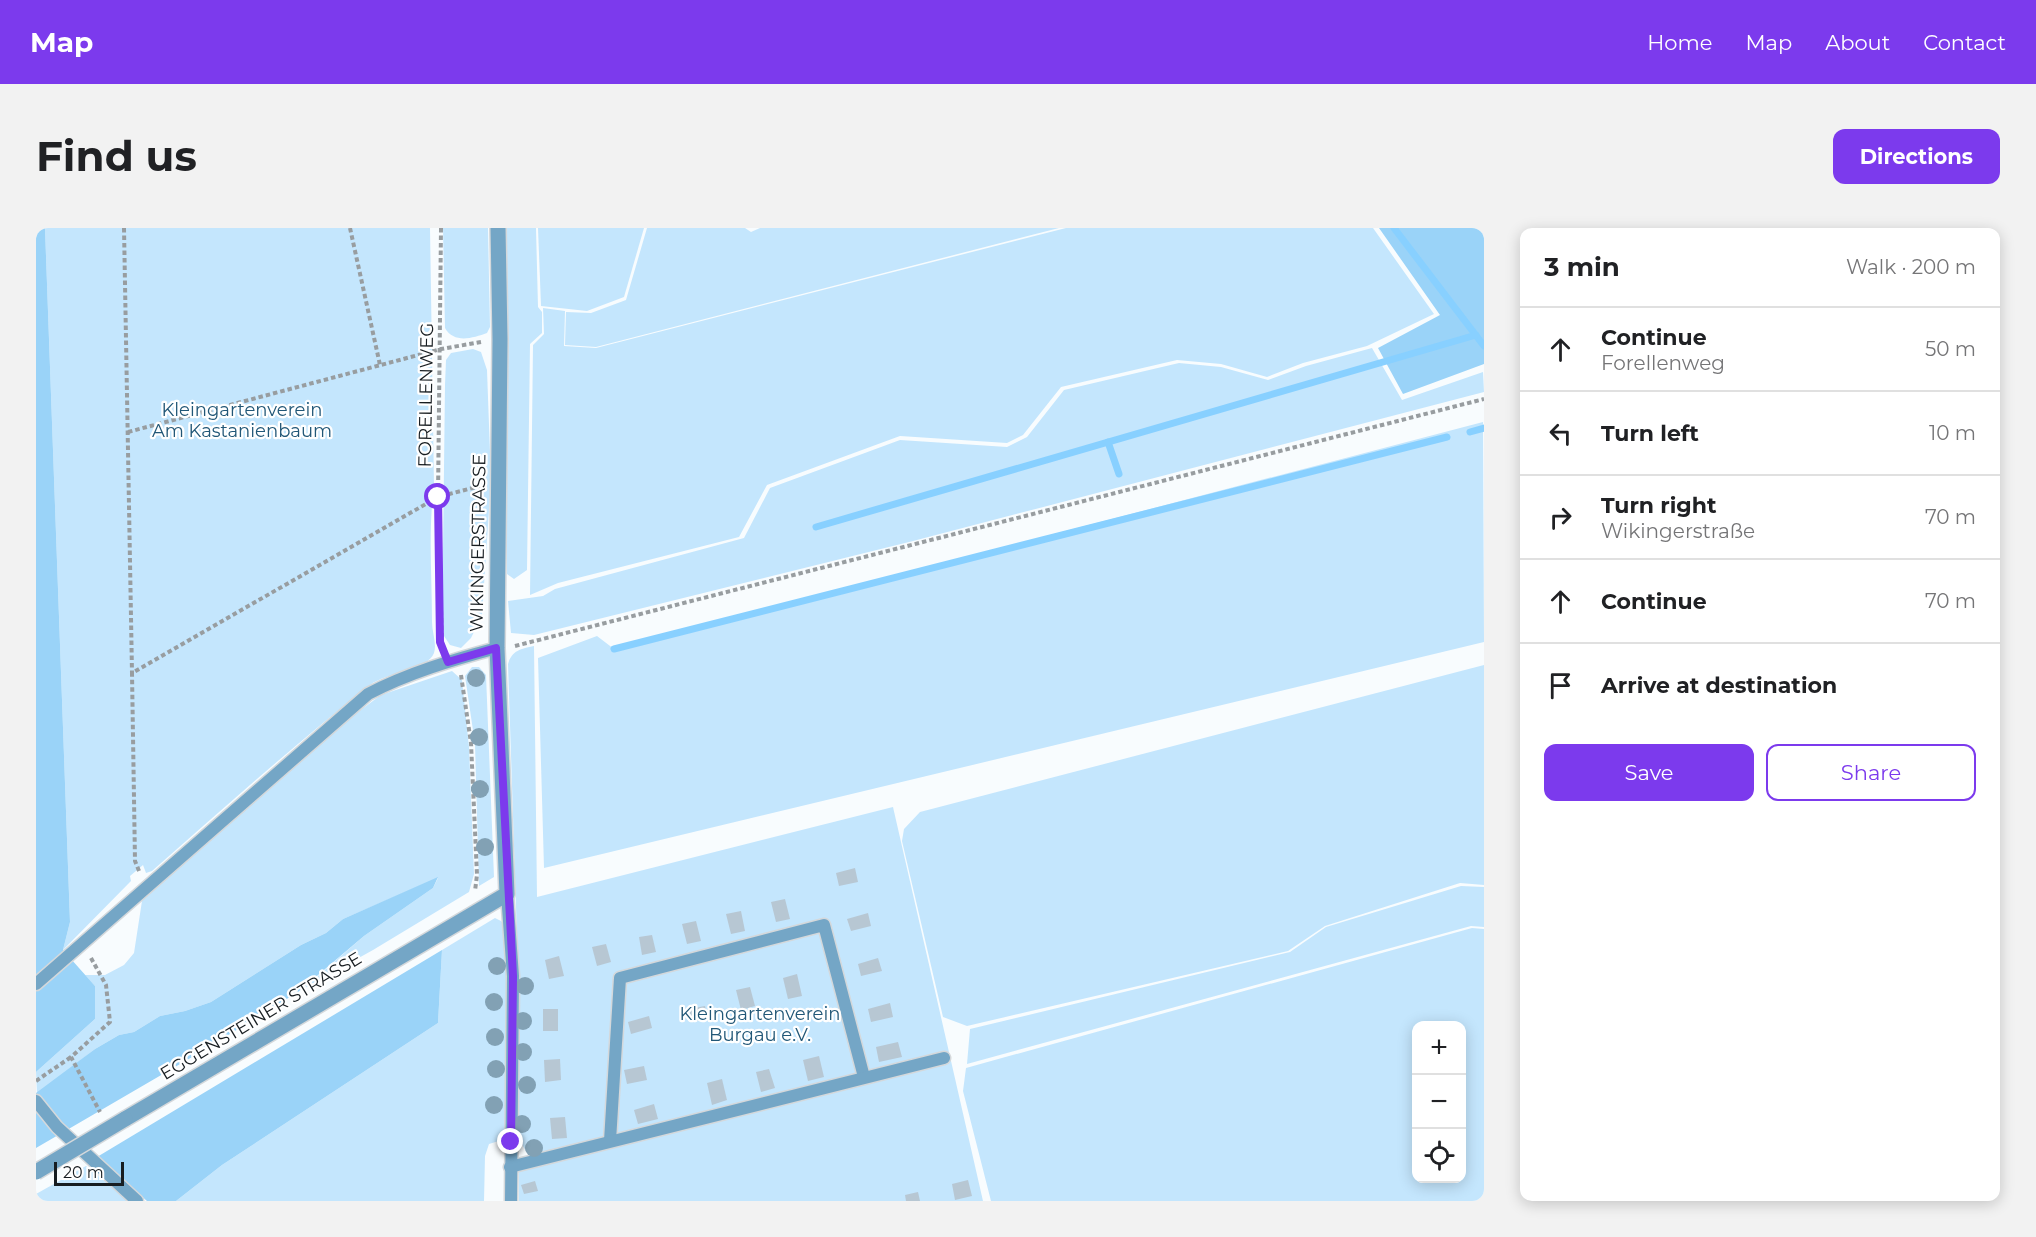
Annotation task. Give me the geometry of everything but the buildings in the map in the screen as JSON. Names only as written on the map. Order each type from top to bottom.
[{"type":"street","name":"WIKINGERSTRASSE","points":[[498,228],[500,339],[496,648],[507,894]]},
{"type":"street","name":"EGGENSTEINER STRASSE","points":[[36,1172],[507,894]]},
{"type":"lane","points":[[36,984],[368,694],[389,683],[496,648]]},
{"type":"lane","points":[[507,894],[513,976],[511,1201]]},
{"type":"lane","points":[[610,1141],[620,978],[812,928],[824,925],[864,1077]]},
{"type":"lane","points":[[510,1167],[944,1058]]},
{"type":"lane","points":[[36,1101],[57,1127],[137,1201]]},
{"type":"path","points":[[124,228],[135,861],[146,889]]},
{"type":"path","points":[[350,228],[380,365]]},
{"type":"path","name":"FORELLENWEG","points":[[441,228],[438,497],[440,642],[448,662],[462,676],[471,743],[477,875],[472,913]]},
{"type":"path","points":[[128,432],[441,349],[500,339]]},
{"type":"path","points":[[496,648],[519,645],[936,540],[1484,399]]},
{"type":"path","points":[[132,673],[438,497],[498,482]]},
{"type":"path","points":[[36,1081],[71,1057],[110,1022],[106,985],[83,945]]},
{"type":"path","points":[[71,1057],[102,1115]]},
{"type":"green space","name":"Kleingartenverein Am Kastanienbaum","points":[[45,228],[430,228],[434,486],[431,554],[434,653],[424,663],[370,685],[287,753],[152,871],[146,873],[143,865],[130,876],[131,881],[63,950],[70,922]]},
{"type":"green space","points":[[443,228],[488,228],[490,327],[487,333],[470,338],[459,338],[453,336],[445,328]]},
{"type":"green space","points":[[507,228],[536,228],[538,307],[542,312],[542,333],[530,344],[527,570],[514,579],[507,574]]},
{"type":"green space","points":[[538,228],[644,228],[624,297],[587,311],[541,306]]},
{"type":"green space","points":[[647,228],[745,228],[751,232],[760,228],[1059,228],[596,347],[565,345],[566,312],[591,313],[626,300]]},
{"type":"green space","points":[[1066,228],[1373,228],[1434,314],[1367,346],[1303,363],[1267,377],[1221,364],[1177,360],[1061,387],[1023,435],[1007,443],[900,436],[767,485],[739,537],[558,583],[530,595],[533,345],[544,334],[543,308],[565,311],[564,346],[596,348]]},
{"type":"green space","points":[[1372,348],[1402,400],[1483,372],[1484,392],[913,541],[534,635],[511,633],[508,601],[543,596],[555,589],[744,538],[770,488],[900,440],[1007,447],[1027,437],[1064,390],[1179,363],[1221,367],[1268,380],[1306,366]]},
{"type":"green space","points":[[473,349],[481,352],[487,370],[491,480],[482,615],[471,638],[461,648],[450,645],[442,633],[446,360],[451,353]]},
{"type":"green space","points":[[1483,422],[1484,642],[544,868],[538,658],[597,636],[614,649]]},
{"type":"green space","name":"Kleingartenverein Burgau e.V.","points":[[534,646],[537,897],[893,807],[983,1201],[519,1201],[519,1171],[544,1165],[542,1152],[526,1151],[518,1138],[519,998],[508,664],[515,653]]},
{"type":"green space","points":[[1484,665],[1484,885],[1460,883],[1325,926],[1288,951],[967,1026],[943,1017],[902,841],[904,829],[920,812]]},
{"type":"green space","points":[[472,667],[479,667],[486,675],[494,877],[479,886],[475,744],[465,676]]},
{"type":"green space","points":[[452,671],[462,680],[469,747],[474,874],[469,892],[303,989],[364,936],[433,888],[438,878],[343,919],[326,933],[301,945],[211,1002],[160,1016],[134,1032],[119,1035],[95,1049],[37,1094],[36,1072],[95,1019],[95,986],[85,975],[105,975],[124,965],[134,953],[142,901],[332,731],[381,695]]},
{"type":"green space","points":[[1461,886],[1484,887],[1484,927],[1471,926],[967,1064],[970,1029],[1290,952],[1326,927]]},
{"type":"green space","points":[[495,918],[501,921],[506,928],[507,1127],[502,1140],[489,1144],[485,1156],[484,1201],[176,1201],[222,1165],[438,1023],[442,950]]},
{"type":"green space","points":[[1472,928],[1484,929],[1484,1201],[991,1201],[963,1091],[966,1068]]},
{"type":"green space","points":[[86,1166],[129,1201],[36,1201],[36,1194]]},
{"type":"shaded area","points":[[36,228],[45,228],[70,922],[63,950],[95,986],[95,1019],[36,1072]]},
{"type":"shaded area","points":[[1379,228],[1484,228],[1484,364],[1403,394],[1378,348],[1440,315]]},
{"type":"shaded area","points":[[438,877],[433,888],[364,936],[298,992],[36,1148],[36,1093],[95,1049],[119,1035],[134,1032],[160,1016],[211,1002],[301,945],[326,933],[343,919]]},
{"type":"shaded area","points":[[442,950],[438,1023],[222,1165],[176,1201],[147,1201],[97,1157]]},
{"type":"waterway","points":[[1394,228],[1484,346]]},
{"type":"waterway","points":[[816,527],[1476,335]]},
{"type":"waterway","points":[[1470,432],[1484,428]]},
{"type":"waterway","points":[[614,649],[1447,437]]},
{"type":"waterway","points":[[1108,442],[1119,474]]},
{"type":"route","points":[[438,497],[440,642],[448,662],[496,648],[513,976],[511,1142]]}]
